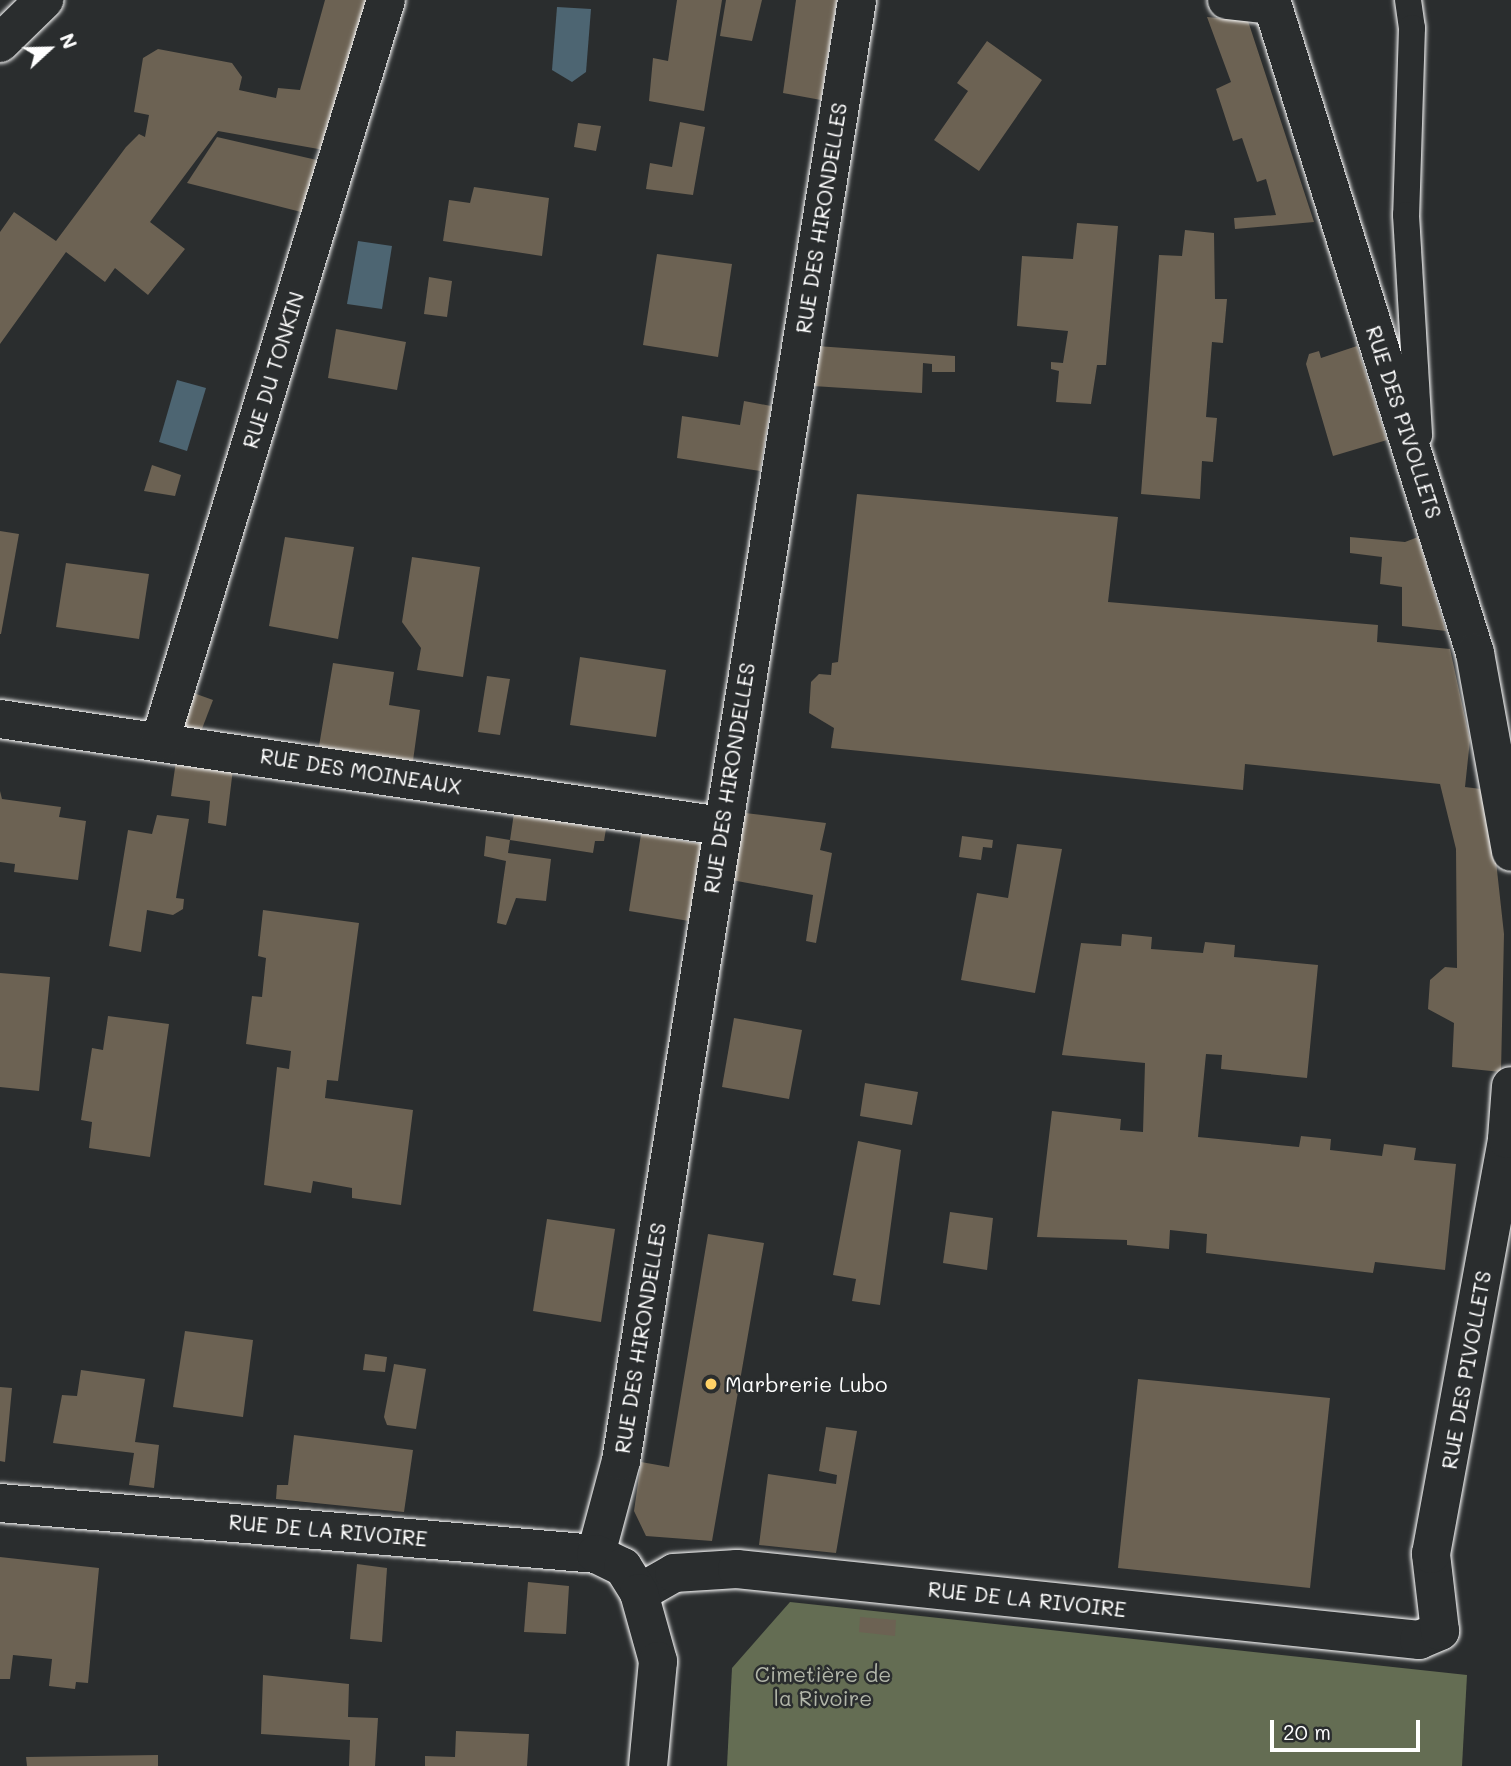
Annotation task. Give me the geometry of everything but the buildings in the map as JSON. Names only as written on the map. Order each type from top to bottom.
[{"type":"street","points":[[0,43],[44,0]]},
{"type":"street","name":"RUE DU TONKIN","points":[[160,741],[386,0]]},
{"type":"street","name":"RUE DES HIRONDELLES","points":[[596,1554],[621,1461],[721,826],[857,0]]},
{"type":"street","points":[[1227,0],[1271,2]]},
{"type":"street","name":"RUE DES PIVOLLETS","points":[[1271,2],[1421,469],[1475,653],[1511,852]]},
{"type":"street","name":"RUE DES MOINEAUX","points":[[0,719],[721,826]]},
{"type":"street","name":"RUE DES PIVOLLETS","points":[[1419,1640],[1440,1631],[1431,1554],[1507,1139],[1511,1086]]},
{"type":"street","name":"RUE DE LA RIVOIRE","points":[[0,1503],[596,1554],[623,1567],[639,1593],[658,1661],[648,1766]]},
{"type":"street","name":"RUE DE LA RIVOIRE","points":[[639,1593],[674,1573],[737,1569],[1419,1640]]},
{"type":"lane","points":[[1408,0],[1412,28],[1406,215],[1421,469]]},
{"type":"green space","name":"Cimetière de la Rivoire","points":[[790,1602],[1467,1675],[1462,1766],[727,1766],[732,1668]]},
{"type":"water","points":[[557,7],[591,9],[586,72],[572,82],[552,70]]},
{"type":"water","points":[[358,241],[392,246],[382,309],[347,304]]},
{"type":"water","points":[[177,380],[206,388],[187,451],[159,442]]},
{"type":"place","name":"Marbrerie Lubo","points":[[711,1384]]}]
